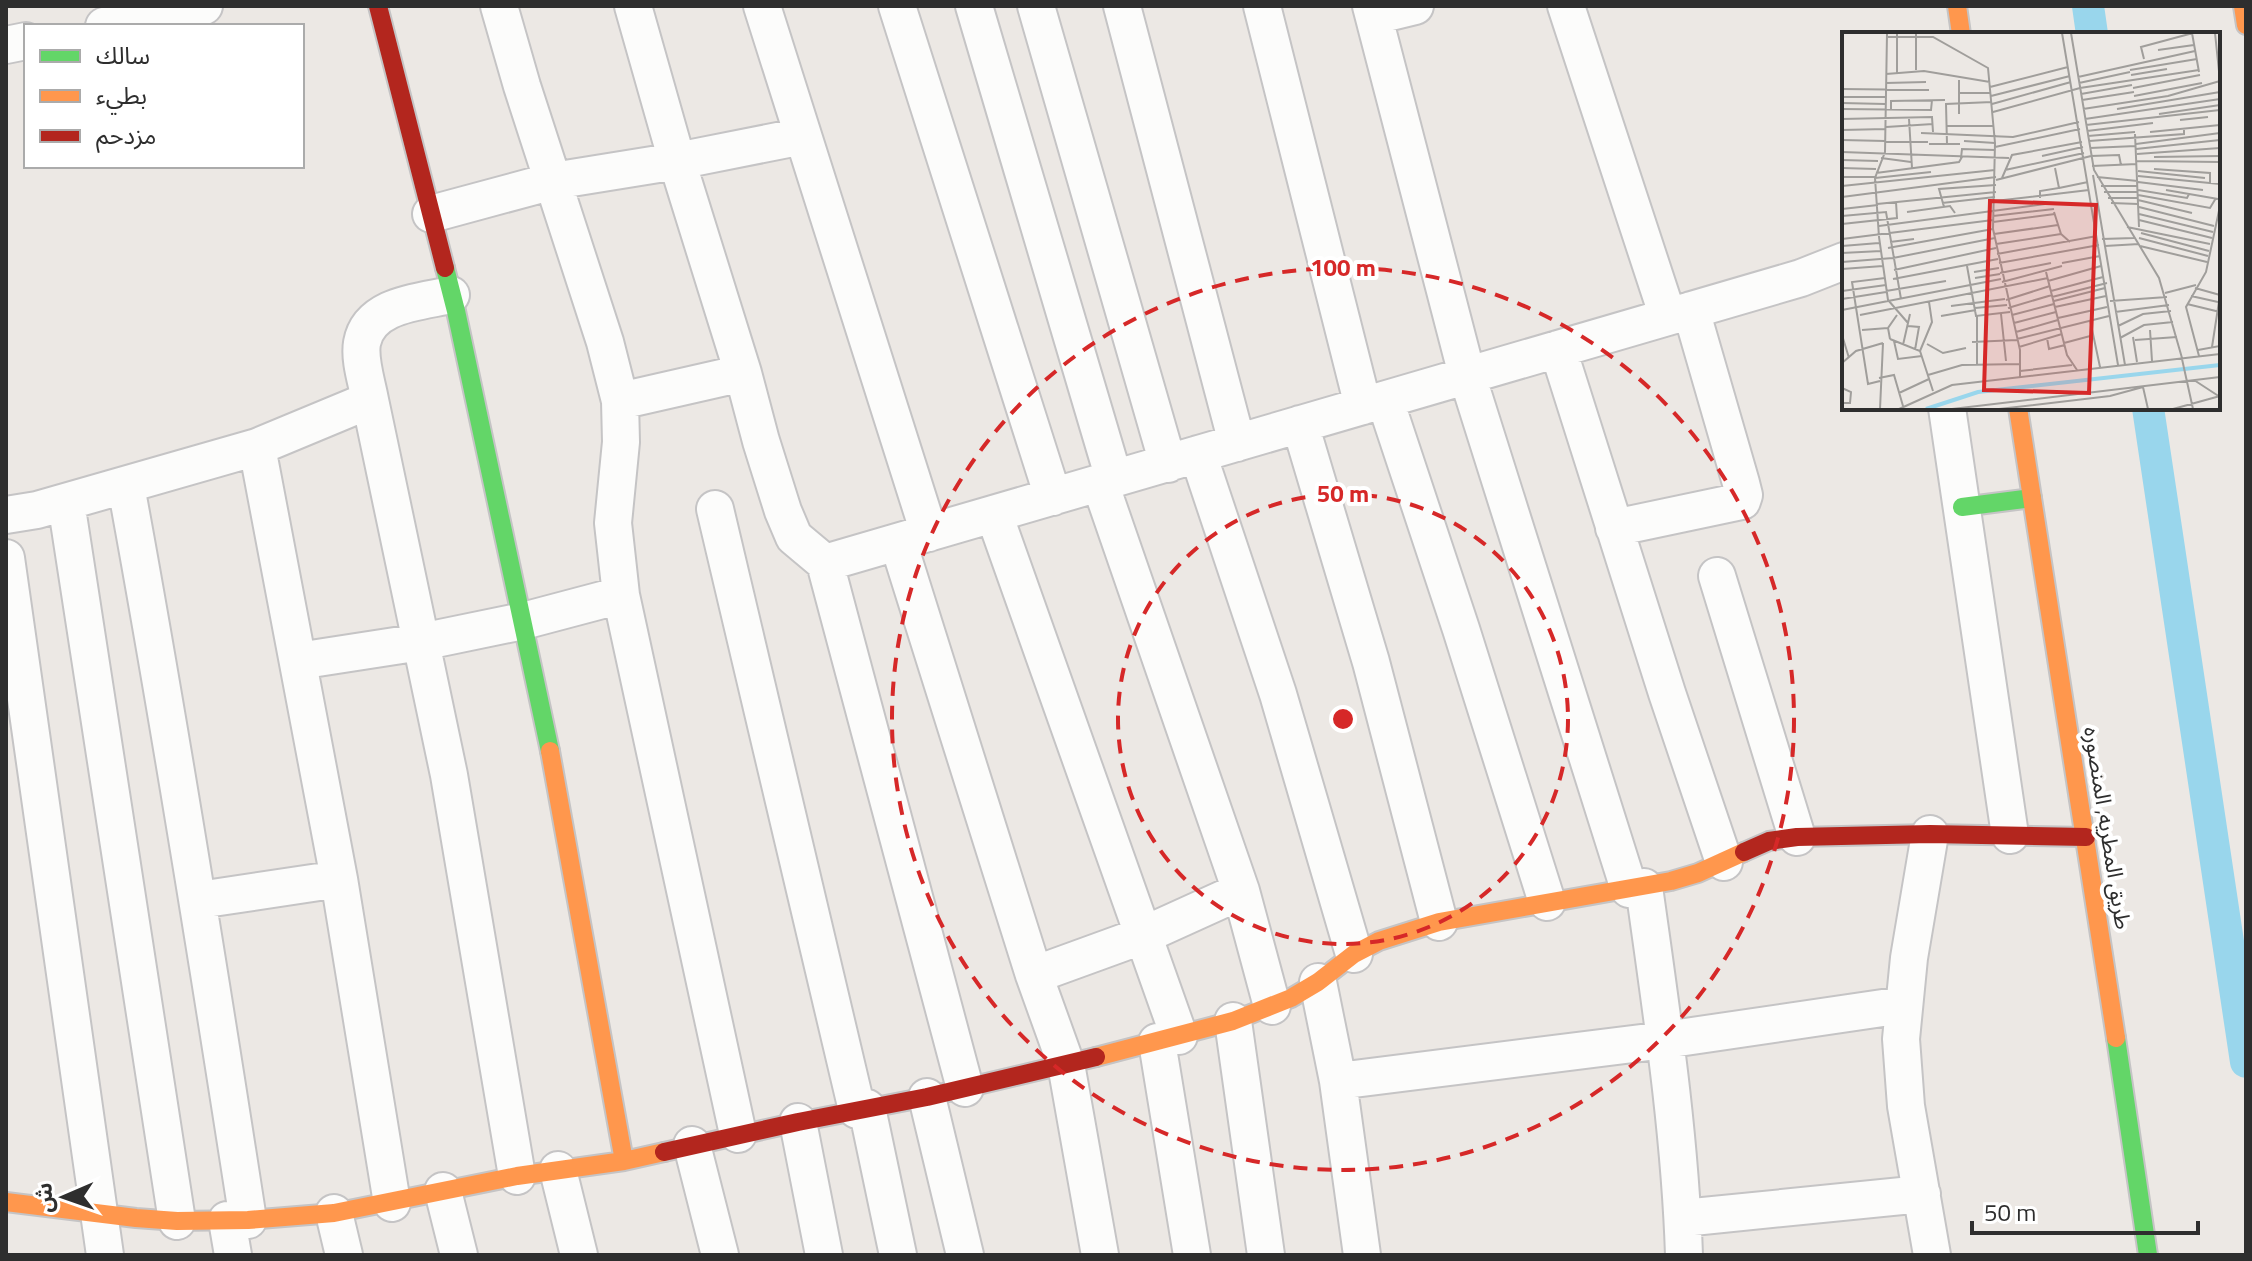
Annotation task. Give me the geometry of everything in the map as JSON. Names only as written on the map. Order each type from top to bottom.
[{"type":"street","points":[[114,24],[204,6]]},
{"type":"street","points":[[378,6],[451,295],[523,621],[544,720],[624,1161]]},
{"type":"street","points":[[499,6],[605,342],[620,401],[620,453],[613,523],[621,595],[738,1134]]},
{"type":"street","points":[[633,6],[783,511],[794,537],[825,563],[965,1088]]},
{"type":"street","points":[[762,6],[803,136],[1034,975],[1066,1064],[1100,1255]]},
{"type":"street","points":[[897,6],[1053,497]]},
{"type":"street","points":[[974,6],[1107,481],[1241,891],[1272,1006]]},
{"type":"street","points":[[1036,6],[1183,459],[1278,694],[1354,954]]},
{"type":"street","points":[[1122,6],[1237,443]]},
{"type":"street","points":[[1262,6],[1374,403],[1461,629],[1547,902]]},
{"type":"street","points":[[1415,6],[1372,11],[1467,375],[1636,888],[1665,1040],[1684,1255]]},
{"type":"street","points":[[1566,6],[1744,495],[1742,501],[1614,528]]},
{"type":"street","points":[[1957,6],[1961,32]]},
{"type":"street","points":[[2243,6],[2246,25]]},
{"type":"street","points":[[431,214],[553,181],[803,136]]},
{"type":"street","points":[[825,563],[1801,278],[1842,262]]},
{"type":"street","points":[[451,295],[389,310],[370,324],[361,344],[449,775],[517,1176]]},
{"type":"street","points":[[1558,349],[1724,862]]},
{"type":"street","points":[[620,401],[743,373]]},
{"type":"street","points":[[6,515],[126,486],[257,447],[370,400]]},
{"type":"street","points":[[1947,410],[2010,835]]},
{"type":"street","name":"طريق المطريه, المنصوره","points":[[2018,410],[2148,1255]]},
{"type":"street","points":[[1300,424],[1371,662],[1439,922]]},
{"type":"street","points":[[257,447],[339,879],[392,1203]]},
{"type":"street","points":[[126,486],[199,900],[238,1220],[233,1255]]},
{"type":"street","points":[[1962,507],[2032,498]]},
{"type":"street","points":[[66,502],[177,1221]]},
{"type":"street","points":[[715,509],[898,1255]]},
{"type":"street","points":[[994,514],[1144,935],[1168,1039],[1192,1255]]},
{"type":"street","points":[[6,558],[105,1255]]},
{"type":"street","points":[[1717,576],[1797,837]]},
{"type":"street","points":[[298,661],[421,642],[523,621],[621,595]]},
{"type":"street","points":[[6,1202],[100,1215],[177,1221],[334,1213],[392,1203],[517,1176],[624,1161],[738,1134],[927,1097],[1168,1039],[1233,1021],[1291,998],[1354,954],[1379,941],[1439,922],[1671,881],[1724,862],[1769,841],[1797,837],[1930,834],[2086,837]]},
{"type":"street","points":[[1930,834],[1903,1005],[1901,1039],[1902,1073],[1932,1255]]},
{"type":"street","points":[[199,900],[339,879]]},
{"type":"street","points":[[1034,975],[1144,935],[1241,891]]},
{"type":"street","points":[[1318,982],[1338,1081],[1362,1255]]},
{"type":"street","points":[[1338,1081],[1665,1040],[1903,1005]]},
{"type":"street","points":[[1233,1021],[1266,1255]]},
{"type":"street","points":[[927,1097],[965,1255]]},
{"type":"street","points":[[798,1122],[824,1255]]},
{"type":"street","points":[[692,1145],[720,1255]]},
{"type":"street","points":[[558,1170],[579,1255]]},
{"type":"street","points":[[443,1191],[459,1255]]},
{"type":"street","points":[[1683,1218],[1922,1194]]},
{"type":"street","points":[[334,1213],[344,1255]]},
{"type":"waterway","points":[[2088,6],[2092,32]]},
{"type":"waterway","points":[[2148,410],[2246,1062]]},
{"type":"traffic: fast","points":[[445,268],[550,751]]},
{"type":"traffic: fast","points":[[1962,507],[2032,498]]},
{"type":"traffic: fast","points":[[2116,1038],[2148,1255]]},
{"type":"traffic: slow","points":[[1957,6],[1961,32]]},
{"type":"traffic: slow","points":[[2243,6],[2246,25]]},
{"type":"traffic: slow","points":[[2018,410],[2116,1038]]},
{"type":"traffic: slow","points":[[550,751],[624,1161]]},
{"type":"traffic: slow","points":[[1096,1057],[1233,1021],[1291,998],[1354,954],[1379,941],[1439,922],[1671,881],[1698,873],[1744,852]]},
{"type":"traffic: slow","points":[[6,1202],[136,1218],[248,1220],[334,1213],[517,1176],[624,1161],[664,1152]]},
{"type":"traffic: jam","points":[[378,6],[445,268]]},
{"type":"traffic: jam","points":[[1744,852],[1769,841],[1797,837],[1930,834],[2086,837]]},
{"type":"traffic: jam","points":[[664,1152],[927,1097],[1096,1057]]}]
